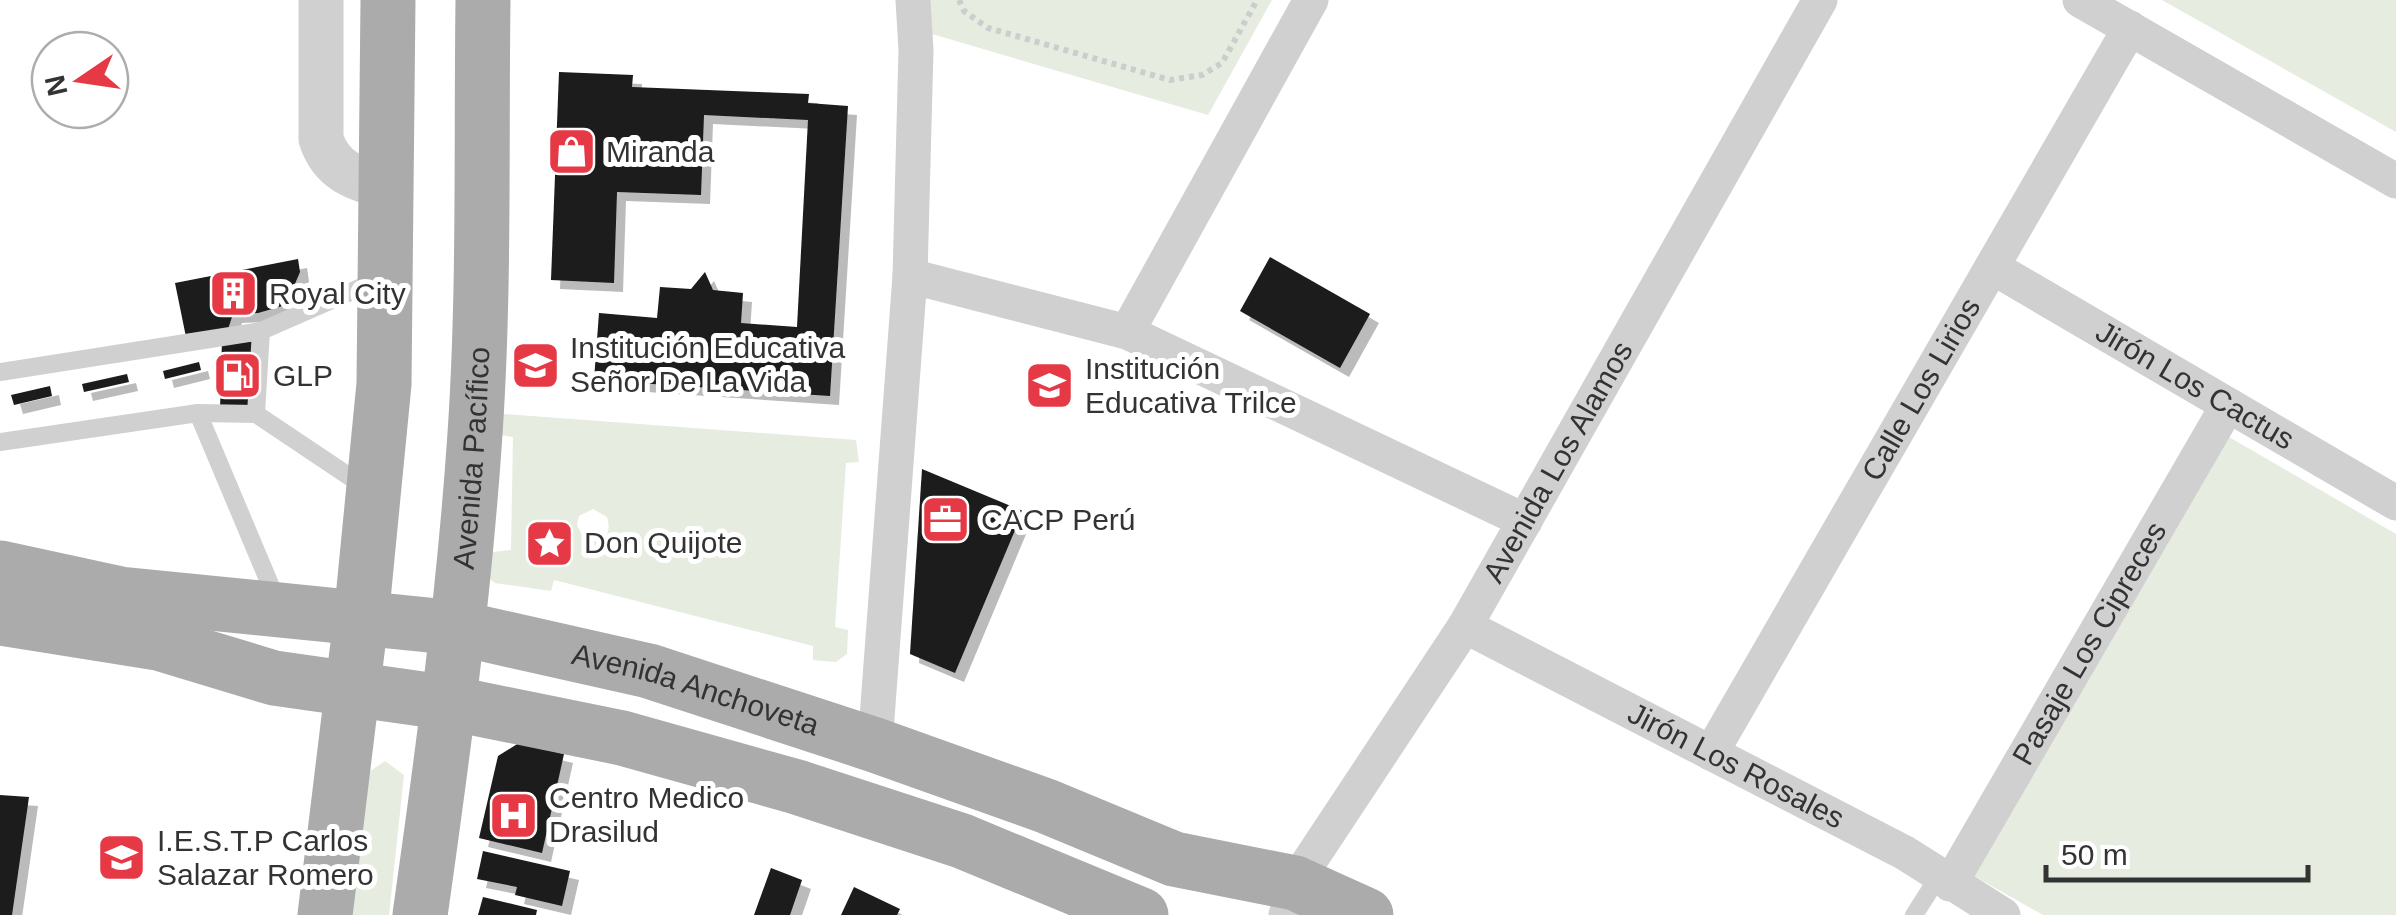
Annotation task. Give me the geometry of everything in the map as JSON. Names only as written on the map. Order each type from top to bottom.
[{"type":"main road","points":[[325,915],[361,619],[384,384],[388,0]]},
{"type":"main road","name":"Avenida Pacífico","points":[[420,915],[450,703],[476,406],[482,0]]},
{"type":"main road","name":"Avenida Anchoveta","points":[[0,568],[120,594],[458,628],[650,671],[875,745],[1290,899],[1366,915]]},
{"type":"main road","points":[[0,618],[158,644],[274,678],[450,703],[622,738],[797,787],[962,841],[1141,915]]},
{"type":"street","points":[[321,0],[321,139],[330,161],[342,172],[386,187]]},
{"type":"street","points":[[875,745],[910,276],[916,50],[913,0]]},
{"type":"street","points":[[1127,332],[1311,0]]},
{"type":"street","name":"Avenida Los Alamos","points":[[1290,899],[1465,626],[1820,0]]},
{"type":"street","points":[[2080,0],[2396,181]]},
{"type":"street","name":"Calle Los Lirios","points":[[1711,753],[2130,28]]},
{"type":"street","name":"Jirón Los Cactus","points":[[1992,267],[2396,503]]},
{"type":"street","points":[[910,276],[1127,332],[1525,521]]},
{"type":"street","name":"Pasaje Los Cipreces","points":[[1945,880],[2228,405]]},
{"type":"street","name":"Jirón Los Rosales","points":[[1465,626],[1905,853],[2003,915]]},
{"type":"lane","points":[[0,372],[261,331],[385,277]]},
{"type":"lane","points":[[256,414],[261,331]]},
{"type":"lane","points":[[0,442],[198,413],[256,414],[373,492]]},
{"type":"lane","points":[[198,413],[281,610]]},
{"type":"lane","name":"Pasaje Los Cipreces","points":[[1914,915],[1945,880]]},
{"type":"path","points":[[959,0],[964,11],[988,28],[1170,80],[1202,75],[1222,62],[1257,0]]},
{"type":"shaded area","points":[[930,0],[1272,0],[1208,115],[932,34]]},
{"type":"shaded area","points":[[2162,0],[2396,0],[2396,132]]},
{"type":"shaded area","points":[[504,414],[856,440],[859,462],[846,463],[835,627],[848,630],[847,654],[836,662],[813,660],[813,646],[554,580],[551,591],[495,583],[487,577],[485,553],[511,550],[513,437],[493,434]],"holes":[[[593,509],[607,517],[604,537],[596,541],[584,539],[577,525],[579,516]]]},
{"type":"shaded area","points":[[2229,437],[2396,534],[2396,915],[2043,915],[1974,876]]},
{"type":"shaded area","points":[[385,761],[404,775],[389,915],[347,915],[362,777]]},
{"type":"building","points":[[559,72],[633,75],[632,87],[809,94],[808,103],[848,106],[830,396],[594,380],[599,313],[657,318],[660,287],[691,289],[705,272],[713,290],[743,293],[741,323],[797,327],[808,120],[704,115],[701,195],[617,192],[614,283],[551,280]]},
{"type":"building","points":[[1270,257],[1370,314],[1340,368],[1240,311]]},
{"type":"building","name":"Royal City","points":[[298,259],[300,272],[286,305],[258,313],[233,314],[228,329],[186,337],[175,283]]},
{"type":"building","name":"GLP","points":[[222,339],[256,342],[253,412],[220,410]]},
{"type":"building","points":[[199,362],[201,370],[165,379],[163,371]]},
{"type":"building","points":[[127,374],[129,382],[84,392],[82,384]]},
{"type":"building","points":[[50,386],[52,396],[14,405],[11,395]]},
{"type":"building","points":[[922,469],[1023,511],[955,673],[910,654]]},
{"type":"building","points":[[519,743],[564,754],[542,853],[479,838],[498,756]]},
{"type":"building","points":[[0,795],[29,797],[12,915],[0,915]]},
{"type":"building","points":[[483,851],[570,871],[562,906],[515,895],[517,887],[477,879]]},
{"type":"building","points":[[771,868],[802,880],[790,915],[754,915]]},
{"type":"building","points":[[854,887],[900,909],[897,915],[841,915]]},
{"type":"building","points":[[483,897],[537,910],[536,915],[478,915]]},
{"type":"place","name":"Miranda","points":[[571,152]]},
{"type":"place","name":"Royal City","points":[[234,294]]},
{"type":"place","name":"Institución Educativa Señor De La Vida","points":[[535,365]]},
{"type":"place","name":"GLP","points":[[238,376]]},
{"type":"place","name":"Institución Educativa Trilce","points":[[1050,386]]},
{"type":"place","name":"CACP Perú","points":[[946,520]]},
{"type":"place","name":"Don Quijote","points":[[549,543]]},
{"type":"place","name":"Centro Medico Drasilud","points":[[514,815]]},
{"type":"place","name":"I.E.S.T.P Carlos Salazar Romero","points":[[122,858]]}]
